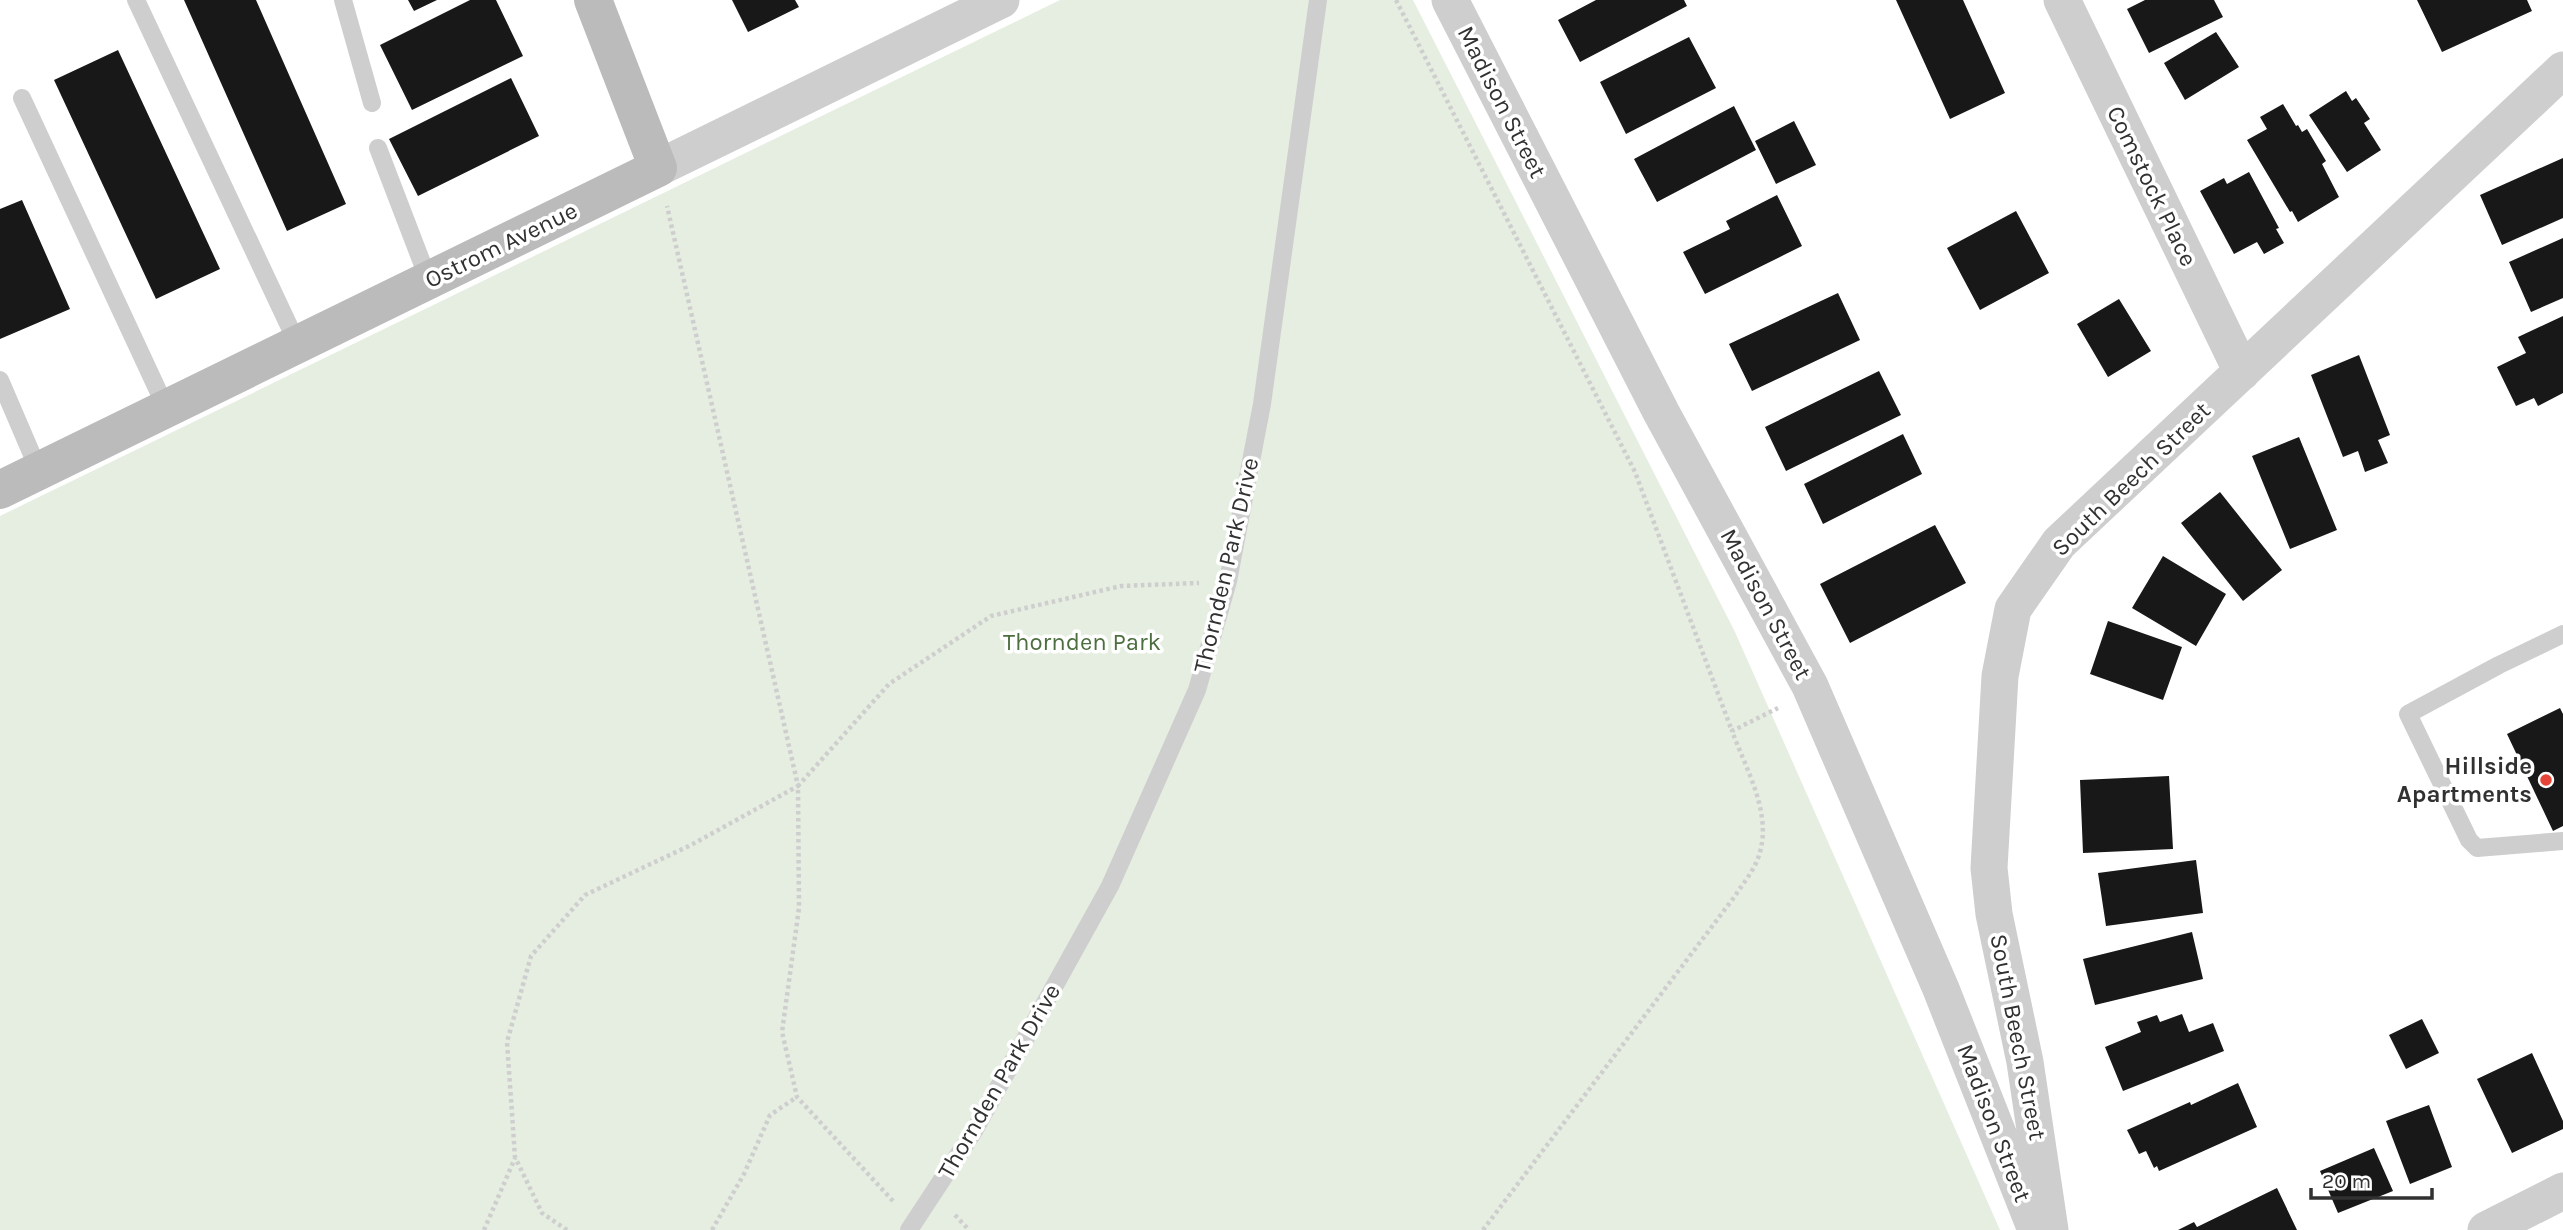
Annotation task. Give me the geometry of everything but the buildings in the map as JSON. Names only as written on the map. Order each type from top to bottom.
[{"type":"street","points":[[593,0],[658,168]]},
{"type":"street","name":"Ostrom Avenue","points":[[0,490],[1001,0]]},
{"type":"street","name":"Madison Street","points":[[1450,0],[1661,412],[1811,686],[1941,989],[2036,1230]]},
{"type":"street","name":"Comstock Place","points":[[2062,0],[2242,372]]},
{"type":"street","name":"South Beech Street","points":[[2050,1230],[2025,1062],[1994,914],[1989,868],[2000,676],[2013,609],[2059,542],[2563,70]]},
{"type":"street","points":[[2486,1230],[2533,1219],[2563,1191]]},
{"type":"lane","points":[[136,0],[298,345]]},
{"type":"lane","points":[[343,0],[372,103]]},
{"type":"lane","name":"Thornden Park Drive","points":[[911,1227],[974,1131],[1110,886],[1197,690],[1227,581],[1262,404],[1318,0]]},
{"type":"lane","points":[[22,98],[167,410]]},
{"type":"lane","points":[[378,148],[429,281]]},
{"type":"lane","points":[[0,380],[39,471]]},
{"type":"lane","points":[[2563,634],[2408,714],[2469,840],[2477,848],[2563,841]]},
{"type":"path","points":[[1396,0],[1635,472],[1763,813],[1764,835],[1756,863],[1735,896],[1483,1230]]},
{"type":"path","points":[[658,168],[798,786],[799,908],[782,1031],[797,1097],[911,1227]]},
{"type":"path","points":[[567,1230],[541,1213],[515,1157],[507,1042],[531,956],[585,895],[691,845],[798,786],[889,684],[991,616],[1121,586],[1227,581]]},
{"type":"path","points":[[1732,731],[1778,708],[1811,686]]},
{"type":"path","points":[[712,1230],[744,1174],[770,1115],[797,1097]]},
{"type":"path","points":[[484,1230],[515,1157]]},
{"type":"green space","name":"Thornden Park","points":[[1060,0],[1413,0],[1735,632],[2000,1230],[0,1230],[0,516]]},
{"type":"place","name":"Hillside Apartments","points":[[2546,780]]}]
